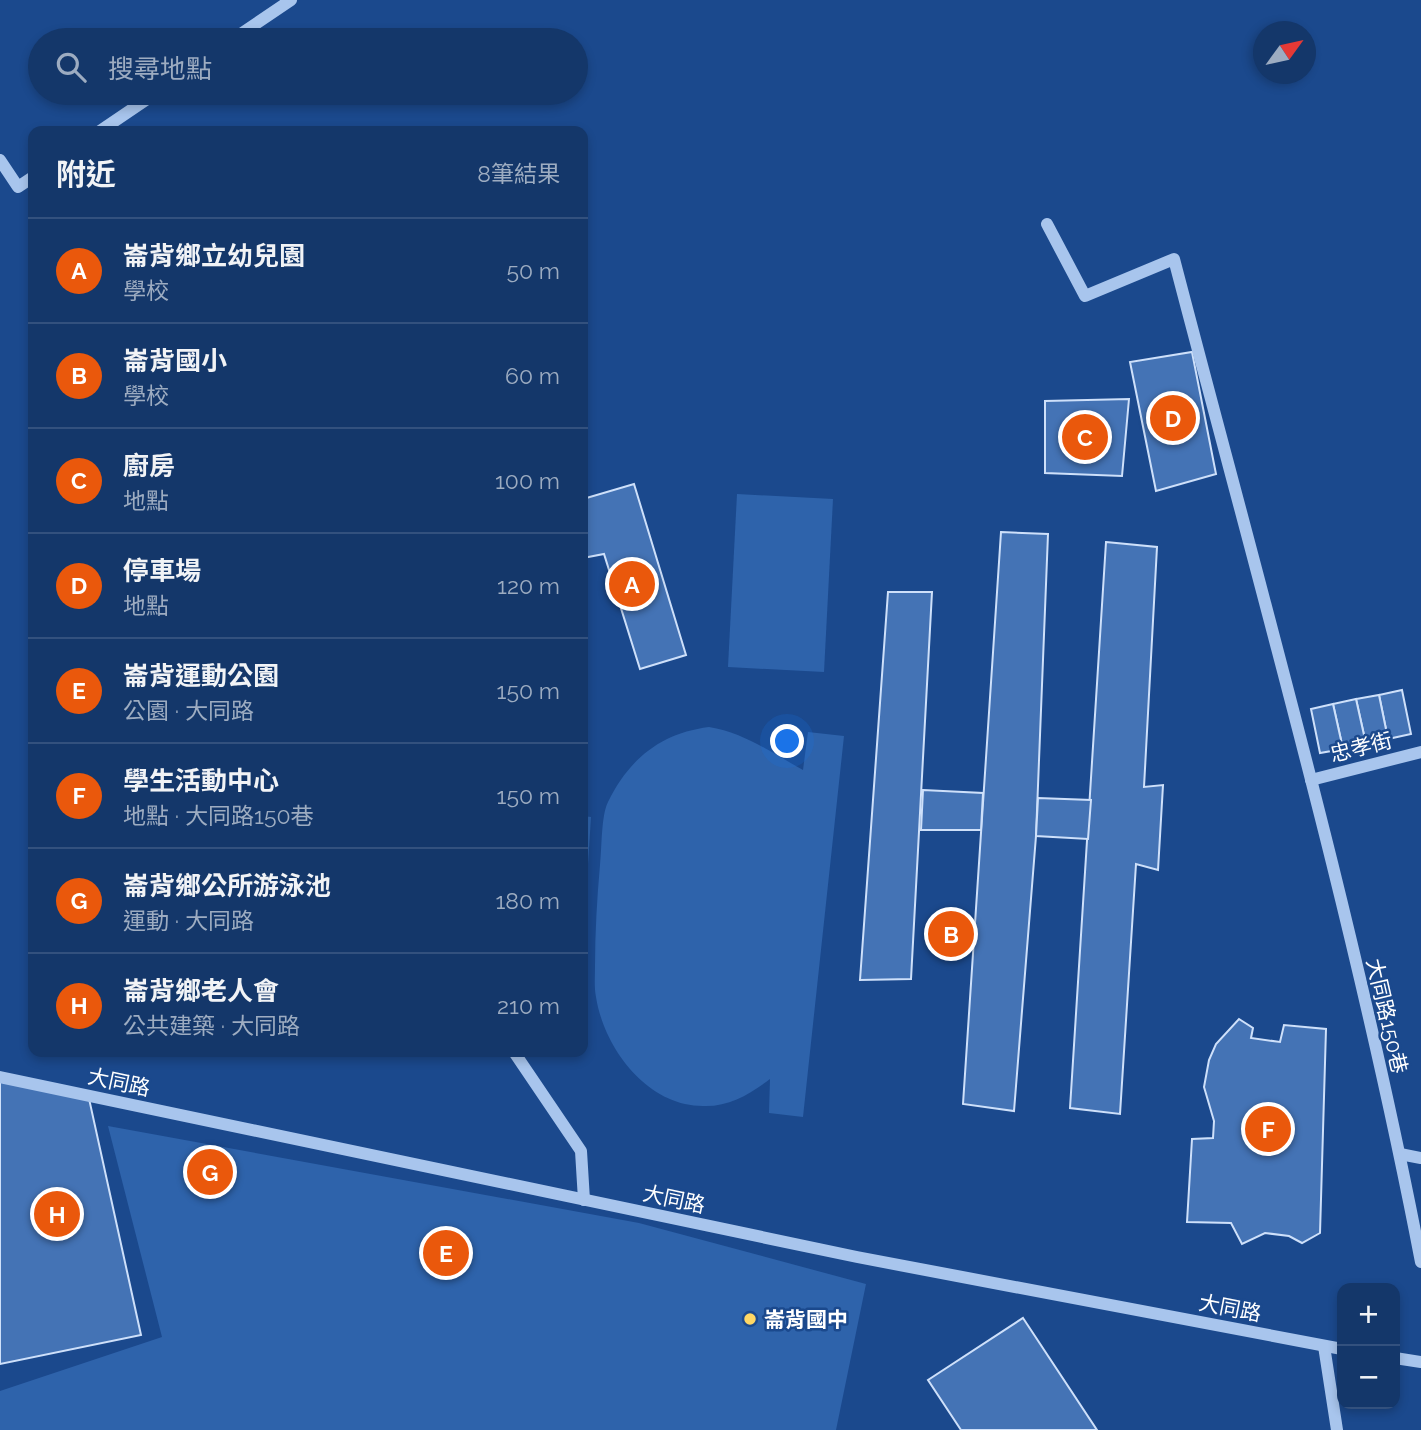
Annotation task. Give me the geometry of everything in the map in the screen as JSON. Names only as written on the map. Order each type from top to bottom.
[{"type":"street","points":[[250,28],[291,0]]},
{"type":"street","points":[[107,126],[138,105]]},
{"type":"street","points":[[0,160],[18,187],[28,180]]},
{"type":"street","name":"大同路150巷","points":[[1047,224],[1085,296],[1174,259],[1311,780],[1400,1154],[1421,1262]]},
{"type":"street","name":"忠孝街","points":[[1311,780],[1421,752]]},
{"type":"street","points":[[517,1057],[581,1151],[584,1200]]},
{"type":"street","name":"大同路","points":[[0,1077],[897,1265],[1337,1348]]},
{"type":"street","points":[[1400,1154],[1421,1158]]},
{"type":"street","points":[[1324,1346],[1337,1430]]},
{"type":"street","points":[[1400,1359],[1421,1362]]},
{"type":"shaded area","points":[[737,494],[833,499],[824,672],[728,667]]},
{"type":"shaded area","points":[[709,727],[746,739],[803,770],[808,732],[844,736],[803,1117],[769,1113],[770,1079],[747,1094],[713,1106],[683,1103],[664,1096],[632,1071],[619,1054],[608,1036],[596,997],[597,903],[602,832],[608,802],[626,773],[648,751],[676,735]]},
{"type":"shaded area","points":[[588,817],[591,817],[588,864]]},
{"type":"shaded area","points":[[108,1126],[639,1223],[866,1284],[836,1430],[0,1430],[0,1391],[162,1337]]},
{"type":"building","points":[[1192,352],[1216,474],[1156,491],[1130,362]]},
{"type":"building","points":[[1129,399],[1122,476],[1045,473],[1045,401]]},
{"type":"building","points":[[634,484],[686,655],[640,669],[604,554],[588,557],[588,498]]},
{"type":"building","points":[[1001,532],[1048,534],[1036,836],[1014,1111],[963,1104]]},
{"type":"building","points":[[1106,542],[1157,547],[1144,787],[1163,785],[1158,870],[1136,864],[1120,1114],[1070,1108]]},
{"type":"building","points":[[888,592],[932,592],[911,979],[860,980]]},
{"type":"building","points":[[1402,690],[1411,734],[1388,739],[1379,695]]},
{"type":"building","points":[[1379,695],[1388,739],[1366,744],[1356,699]]},
{"type":"building","points":[[1356,699],[1366,744],[1343,749],[1333,704]]},
{"type":"building","points":[[1333,704],[1343,749],[1320,753],[1311,709]]},
{"type":"building","points":[[923,790],[983,793],[981,830],[921,830]]},
{"type":"building","points":[[1038,798],[1091,800],[1088,839],[1036,836]]},
{"type":"building","points":[[1239,1019],[1253,1028],[1251,1038],[1280,1042],[1284,1025],[1326,1029],[1320,1233],[1302,1243],[1289,1236],[1265,1233],[1242,1244],[1231,1223],[1187,1222],[1192,1139],[1213,1138],[1214,1121],[1204,1087],[1209,1060],[1216,1044]]},
{"type":"building","points":[[0,1079],[88,1094],[141,1335],[0,1364]]},
{"type":"building","points":[[1023,1318],[1097,1430],[961,1430],[928,1380]]},
{"type":"place","name":"停車場","points":[[1173,418]]},
{"type":"place","name":"廚房","points":[[1085,437]]},
{"type":"place","name":"崙背鄉立幼兒園","points":[[632,584]]},
{"type":"place","name":"崙背國小","points":[[951,934]]},
{"type":"place","name":"學生活動中心","points":[[1268,1129]]},
{"type":"place","name":"崙背鄉公所游泳池","points":[[210,1172]]},
{"type":"place","name":"崙背鄉老人會","points":[[57,1214]]},
{"type":"place","name":"崙背運動公園","points":[[446,1253]]},
{"type":"place","name":"崙背國中","points":[[750,1319]]}]
